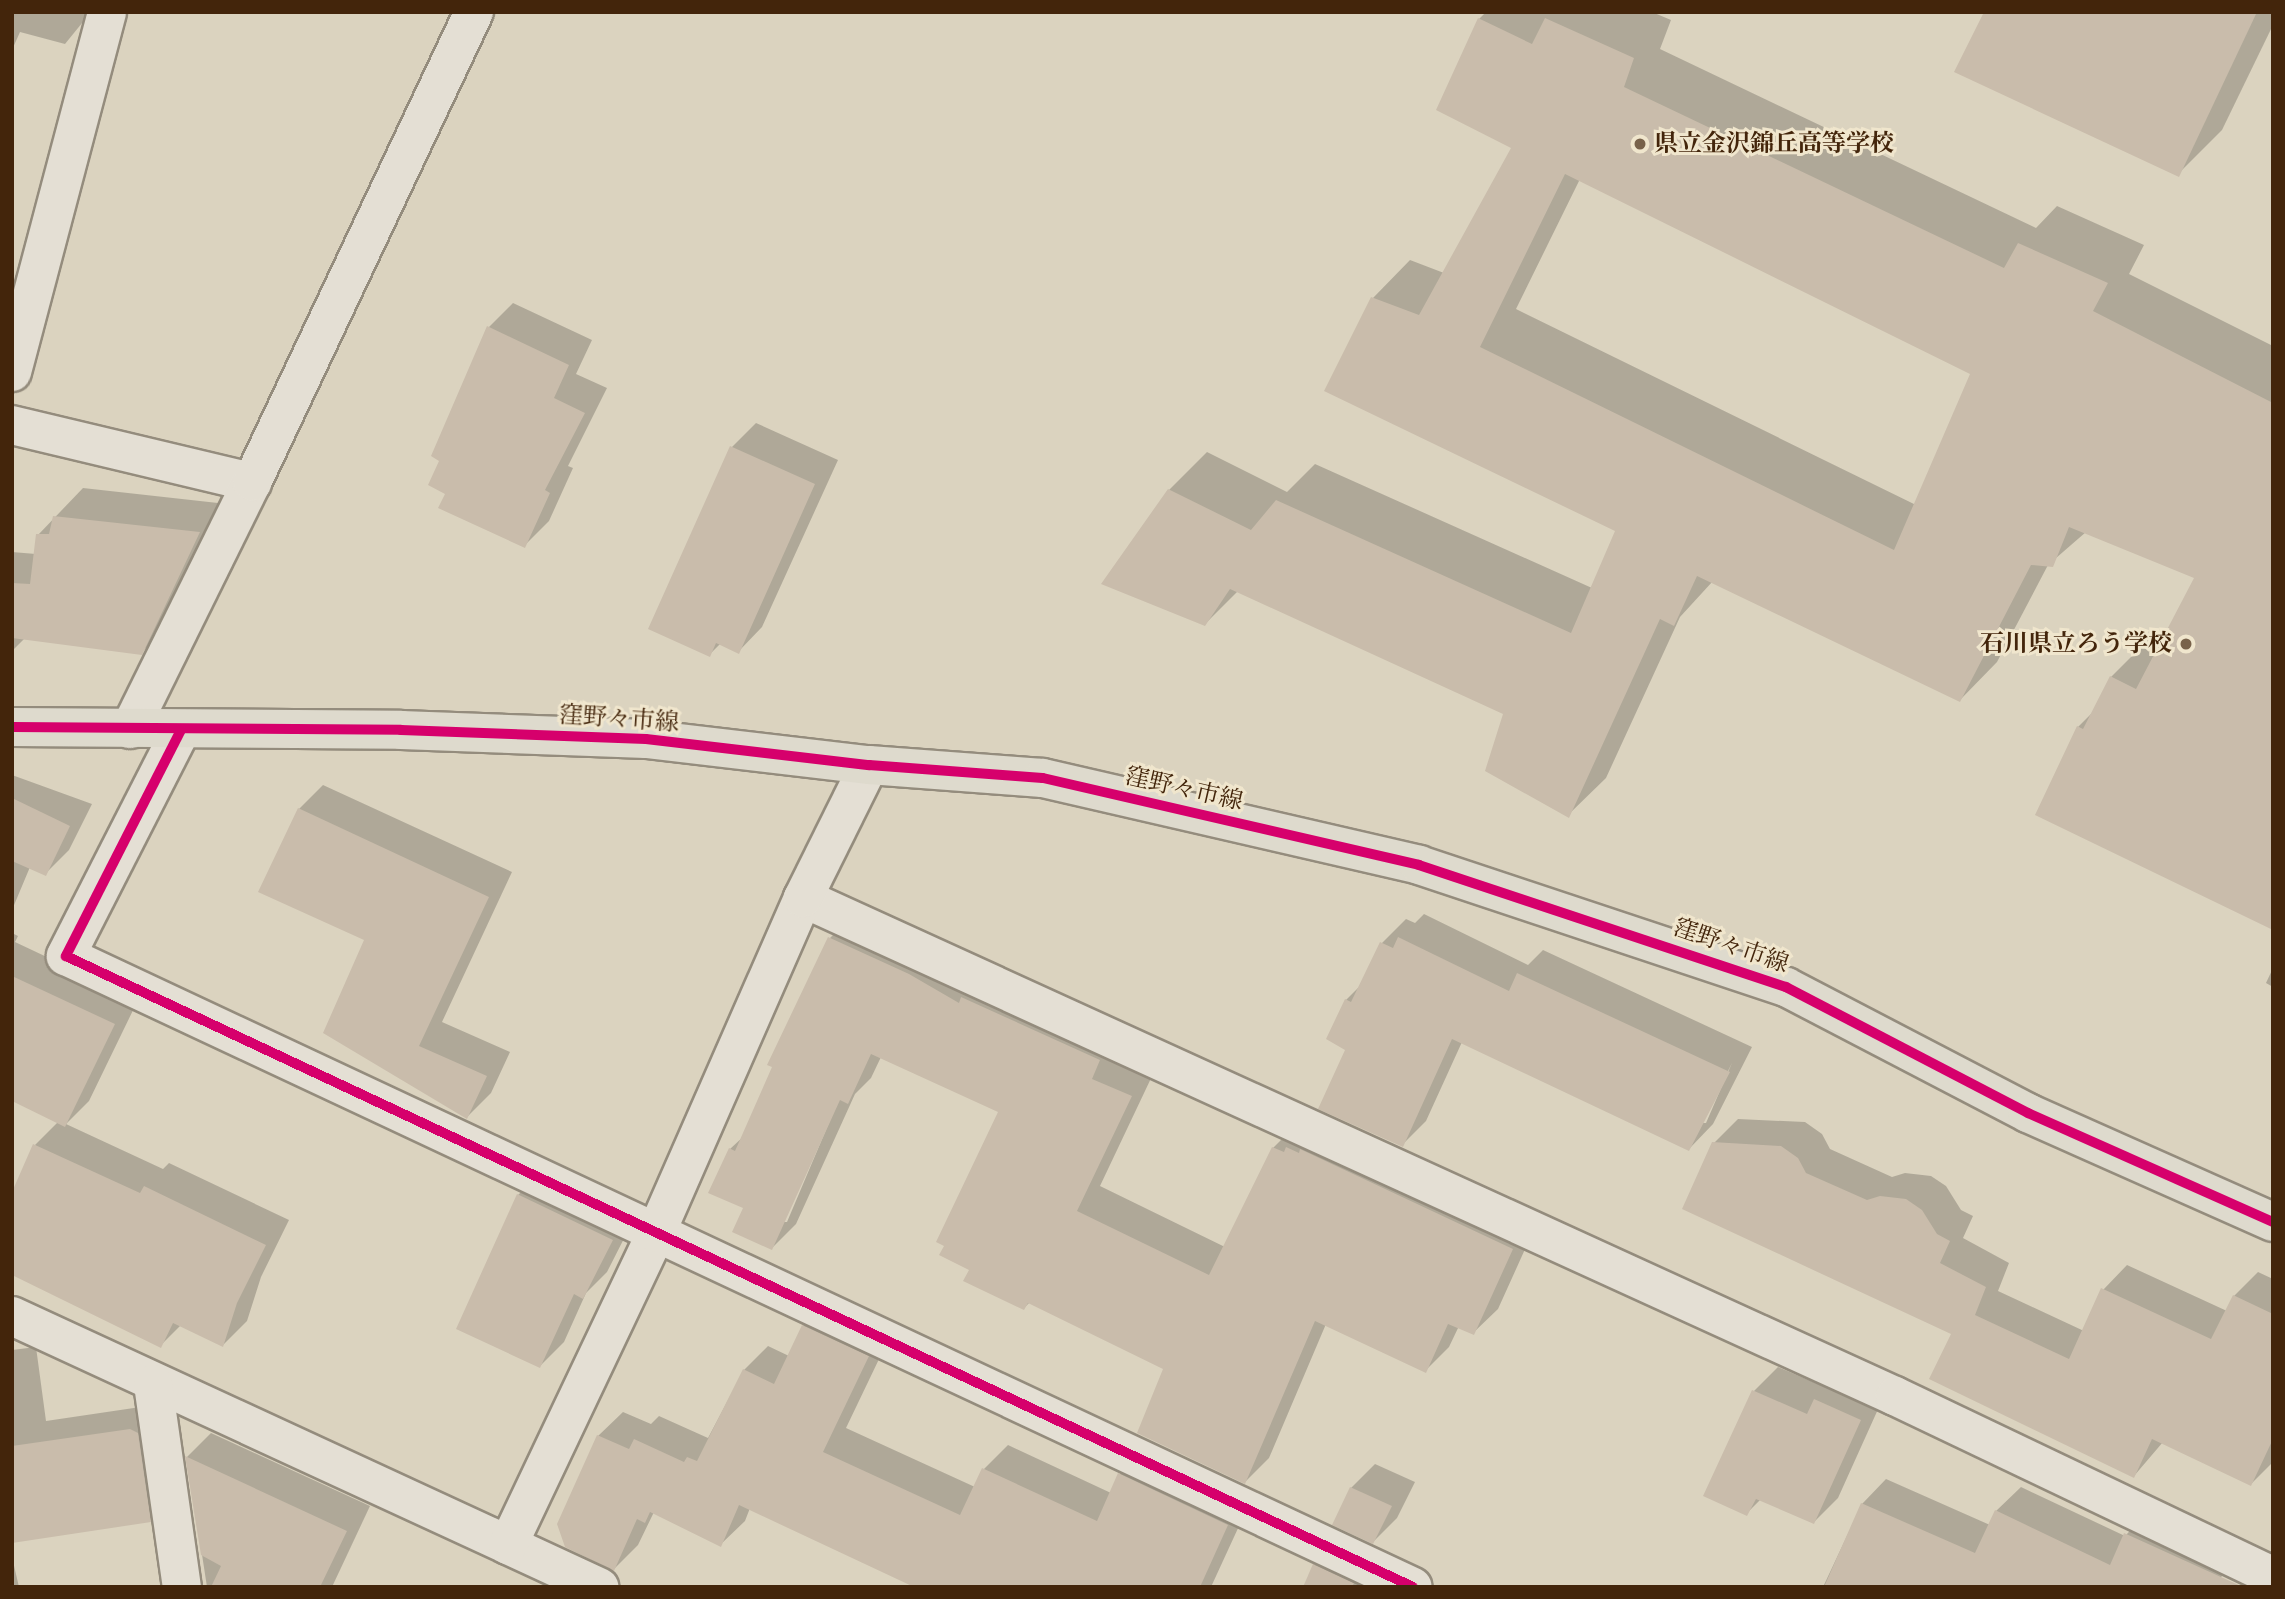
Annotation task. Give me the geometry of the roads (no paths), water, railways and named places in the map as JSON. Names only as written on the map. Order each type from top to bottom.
[{"type":"main road","name":"窪野々市線","points":[[12,727],[401,730],[646,740],[869,765],[1043,778],[1432,869],[1786,987],[2028,1114],[2273,1222]]},
{"type":"street","points":[[12,372],[107,12]]},
{"type":"street","points":[[130,729],[253,482],[474,12]]},
{"type":"street","points":[[12,425],[253,482]]},
{"type":"street","points":[[181,730],[66,956],[1413,1587]]},
{"type":"street","points":[[508,1545],[656,1233],[803,898],[869,765]]},
{"type":"street","points":[[803,898],[1342,1147],[1895,1396],[2273,1576]]},
{"type":"street","points":[[12,1316],[153,1384],[508,1545],[580,1582]]},
{"type":"street","points":[[153,1384],[182,1587]]},
{"type":"place","name":"県立金沢錦丘高等学校","points":[[1640,144]]},
{"type":"place","name":"石川県立ろう学校","points":[[2186,644]]}]
